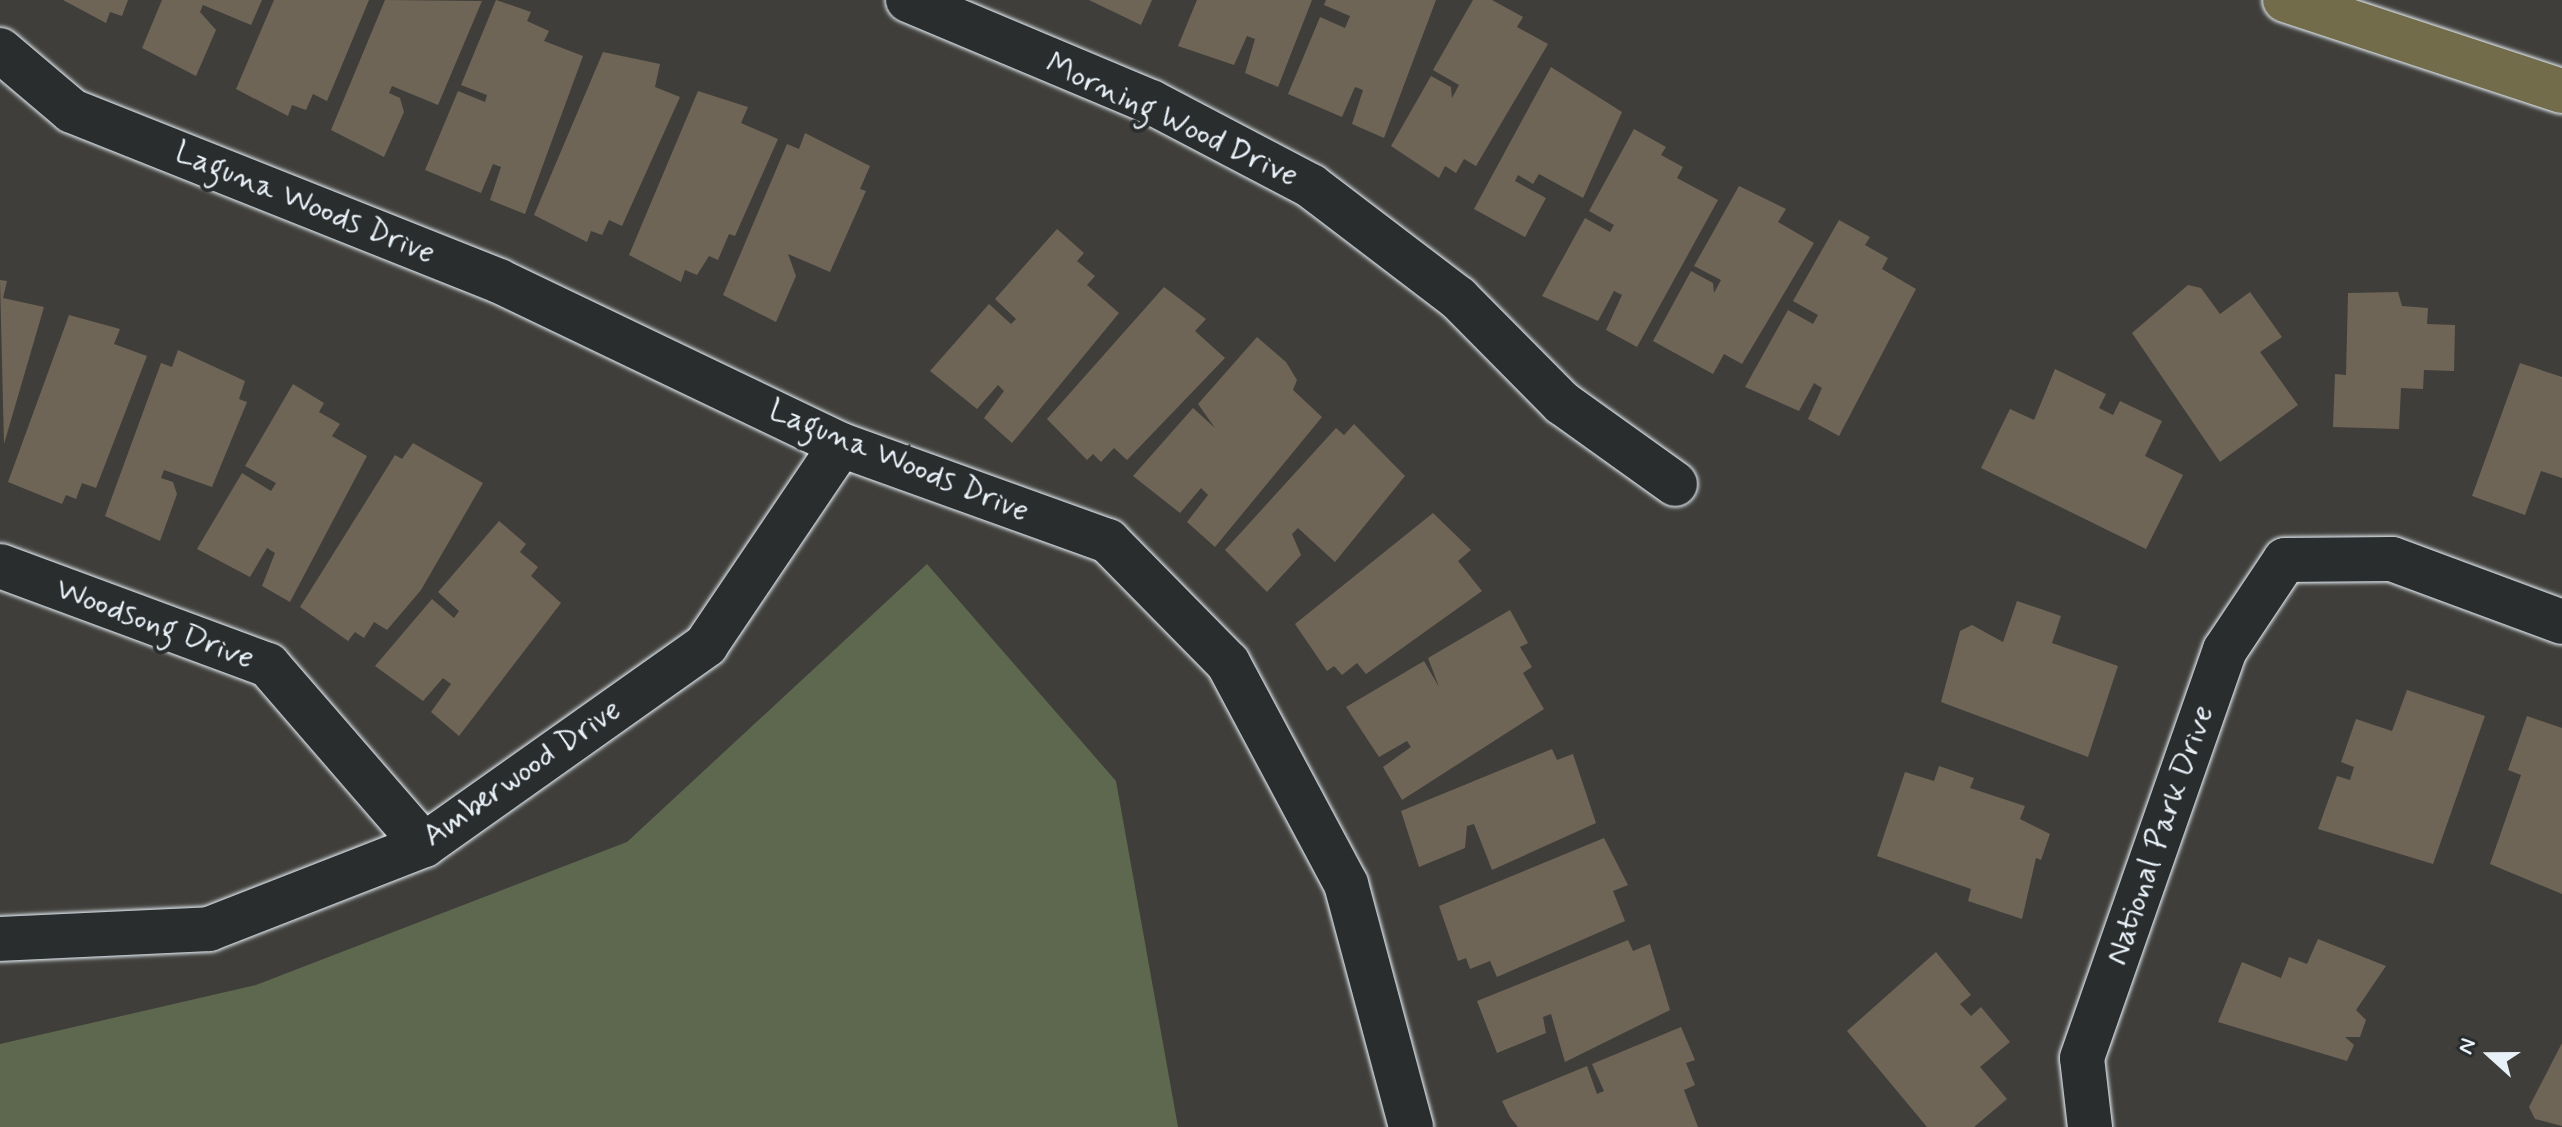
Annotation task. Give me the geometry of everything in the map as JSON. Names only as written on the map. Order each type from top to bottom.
[{"type":"main road","points":[[2285,0],[2562,91]]},
{"type":"street","name":"Morning Wood Drive","points":[[908,0],[1151,102],[1311,186],[1458,298],[1562,403],[1675,484]]},
{"type":"street","name":"Laguna Woods Drive","points":[[0,50],[72,111],[499,281],[841,445],[1108,541],[1228,663],[1346,884],[1411,1127]]},
{"type":"street","name":"Amberwood Drive","points":[[0,939],[209,929],[424,845],[706,645],[841,445]]},
{"type":"street","name":"National Park Drive","points":[[2090,1127],[2082,1058],[2225,650],[2285,560],[2392,559],[2562,622]]},
{"type":"street","name":"Woodsong Drive","points":[[0,566],[268,665],[424,845]]},
{"type":"green space","points":[[927,564],[1116,781],[1178,1127],[0,1127],[0,1044],[256,985],[627,842]]},
{"type":"building","points":[[63,0],[128,0],[122,16],[110,12],[106,23]]},
{"type":"building","points":[[162,0],[262,0],[251,25],[203,5],[200,12],[216,30],[196,76],[142,48]]},
{"type":"building","points":[[274,0],[369,0],[327,101],[313,94],[306,110],[292,105],[288,116],[236,89]]},
{"type":"building","points":[[385,0],[482,1],[438,105],[392,86],[389,93],[400,98],[404,112],[384,157],[331,130]]},
{"type":"building","points":[[496,0],[531,12],[527,21],[549,31],[544,41],[583,56],[525,214],[490,200],[501,167],[493,164],[481,193],[425,170],[458,91],[485,102],[487,95],[461,85]]},
{"type":"building","points":[[1089,0],[1152,0],[1141,25]]},
{"type":"building","points":[[1197,0],[1312,0],[1278,87],[1245,73],[1255,39],[1247,36],[1234,65],[1178,46]]},
{"type":"building","points":[[1326,0],[1436,0],[1384,138],[1352,124],[1363,90],[1355,87],[1342,117],[1288,94],[1320,17],[1345,28],[1350,16],[1324,5]]},
{"type":"building","points":[[1473,0],[1492,0],[1523,17],[1517,27],[1548,44],[1476,166],[1464,159],[1456,173],[1445,166],[1439,178],[1391,146],[1431,76],[1451,87],[1452,98],[1459,85],[1433,70]]},
{"type":"building","points":[[603,52],[660,64],[655,87],[680,97],[622,226],[609,220],[602,235],[591,231],[587,242],[534,215]]},
{"type":"building","points":[[1551,67],[1622,112],[1583,198],[1539,174],[1533,184],[1518,175],[1515,181],[1546,198],[1525,237],[1474,209]]},
{"type":"building","points":[[698,91],[748,107],[741,123],[778,139],[735,236],[729,234],[718,260],[709,256],[697,275],[685,270],[681,282],[629,255]]},
{"type":"building","points":[[1634,129],[1666,147],[1661,155],[1683,167],[1677,178],[1718,200],[1637,347],[1606,330],[1622,295],[1614,291],[1598,321],[1542,296],[1585,218],[1610,232],[1614,225],[1589,211]]},
{"type":"building","points":[[805,133],[870,166],[860,189],[866,191],[830,272],[788,254],[796,276],[776,322],[723,295],[787,144],[799,149]]},
{"type":"building","points":[[1739,186],[1786,209],[1778,222],[1814,243],[1742,364],[1724,354],[1713,374],[1653,341],[1691,271],[1713,283],[1714,293],[1721,280],[1694,266]]},
{"type":"building","points":[[1839,220],[1870,237],[1865,245],[1888,258],[1882,269],[1916,289],[1839,436],[1808,419],[1822,388],[1814,383],[1799,411],[1745,387],[1788,310],[1813,324],[1818,315],[1793,301]]},
{"type":"building","points":[[1057,229],[1084,253],[1077,261],[1095,276],[1087,285],[1119,313],[1012,443],[984,418],[1004,391],[998,385],[977,409],[930,371],[989,304],[1011,324],[1016,319],[995,299]]},
{"type":"building","points":[[0,280],[7,281],[3,298],[44,307],[4,444]]},
{"type":"building","points":[[2188,285],[2201,288],[2220,314],[2250,292],[2282,337],[2260,352],[2298,405],[2220,462],[2132,333]]},
{"type":"building","points":[[1164,287],[1206,319],[1195,331],[1225,358],[1127,460],[1114,448],[1101,462],[1093,454],[1087,460],[1047,419]]},
{"type":"building","points":[[2398,292],[2402,306],[2428,308],[2427,324],[2455,325],[2454,371],[2424,370],[2423,389],[2401,388],[2399,429],[2333,427],[2335,374],[2346,375],[2348,293]]},
{"type":"building","points":[[69,315],[120,329],[114,344],[147,356],[96,488],[82,483],[76,499],[66,495],[62,504],[8,482]]},
{"type":"building","points":[[1257,337],[1286,362],[1297,380],[1293,390],[1322,417],[1215,547],[1187,522],[1208,495],[1201,488],[1180,513],[1133,476],[1193,408],[1215,428],[1198,404]]},
{"type":"building","points":[[178,350],[245,381],[239,399],[247,402],[212,487],[164,470],[161,478],[173,482],[177,494],[160,541],[105,516],[161,363],[172,367]]},
{"type":"building","points":[[2520,363],[2562,377],[2562,478],[2541,471],[2525,515],[2472,496]]},
{"type":"building","points":[[2055,369],[2106,394],[2099,408],[2113,415],[2120,401],[2162,421],[2145,456],[2183,475],[2146,549],[1981,468],[2010,409],[2034,420]]},
{"type":"building","points":[[293,384],[324,403],[319,412],[340,424],[332,436],[367,456],[290,602],[262,586],[275,553],[267,548],[250,577],[197,549],[242,473],[271,491],[276,483],[245,466]]},
{"type":"building","points":[[1354,424],[1405,476],[1335,562],[1298,528],[1292,534],[1301,555],[1267,592],[1225,550],[1336,428],[1344,435]]},
{"type":"building","points":[[413,443],[483,483],[421,590],[387,630],[374,622],[364,638],[355,632],[348,641],[300,607],[395,455],[402,459]]},
{"type":"building","points":[[1433,513],[1471,550],[1458,561],[1482,591],[1366,674],[1357,663],[1342,675],[1334,666],[1327,671],[1295,624]]},
{"type":"building","points":[[499,521],[526,544],[520,552],[538,567],[531,576],[561,603],[459,736],[431,712],[451,684],[443,678],[423,701],[375,666],[432,599],[454,618],[459,611],[438,592]]},
{"type":"building","points":[[2017,601],[2061,616],[2052,643],[2118,666],[2088,757],[1941,702],[1960,631],[1972,625],[2003,642]]},
{"type":"building","points":[[1510,610],[1528,643],[1520,647],[1532,667],[1523,673],[1544,709],[1402,800],[1383,767],[1411,747],[1407,741],[1379,757],[1346,707],[1424,661],[1439,687],[1428,658]]},
{"type":"building","points":[[2407,690],[2485,716],[2433,864],[2318,829],[2337,776],[2350,780],[2354,767],[2341,762],[2356,719],[2392,731]]},
{"type":"building","points":[[2527,716],[2562,728],[2562,894],[2490,864],[2521,775],[2508,770]]},
{"type":"building","points":[[1552,749],[1557,760],[1573,754],[1596,823],[1492,870],[1474,824],[1467,826],[1465,848],[1419,867],[1401,811]]},
{"type":"building","points":[[1939,766],[1974,778],[1970,788],[2025,806],[2020,819],[2050,834],[2041,860],[2036,858],[2022,919],[1968,901],[1971,889],[1877,856],[1905,772],[1934,781]]},
{"type":"building","points":[[1604,838],[1628,885],[1613,891],[1625,921],[1497,977],[1490,961],[1470,969],[1466,958],[1458,961],[1439,906]]},
{"type":"building","points":[[2318,939],[2386,966],[2356,1010],[2366,1020],[2360,1037],[2345,1037],[2354,1045],[2347,1061],[2218,1022],[2242,962],[2281,978],[2289,957],[2307,964]]},
{"type":"building","points":[[1628,940],[1633,951],[1650,944],[1670,1010],[1565,1062],[1551,1014],[1543,1017],[1546,1033],[1497,1053],[1477,1001]]},
{"type":"building","points":[[1936,952],[1971,995],[1960,1004],[1971,1016],[1981,1007],[2010,1042],[1980,1067],[2007,1099],[1974,1127],[1927,1127],[1847,1031]]},
{"type":"building","points":[[1681,1027],[1695,1060],[1686,1063],[1695,1085],[1684,1090],[1698,1127],[1518,1127],[1502,1101],[1587,1066],[1597,1094],[1604,1091],[1592,1064]]},
{"type":"building","points":[[2562,1043],[2562,1126],[2535,1119],[2529,1107]]}]
